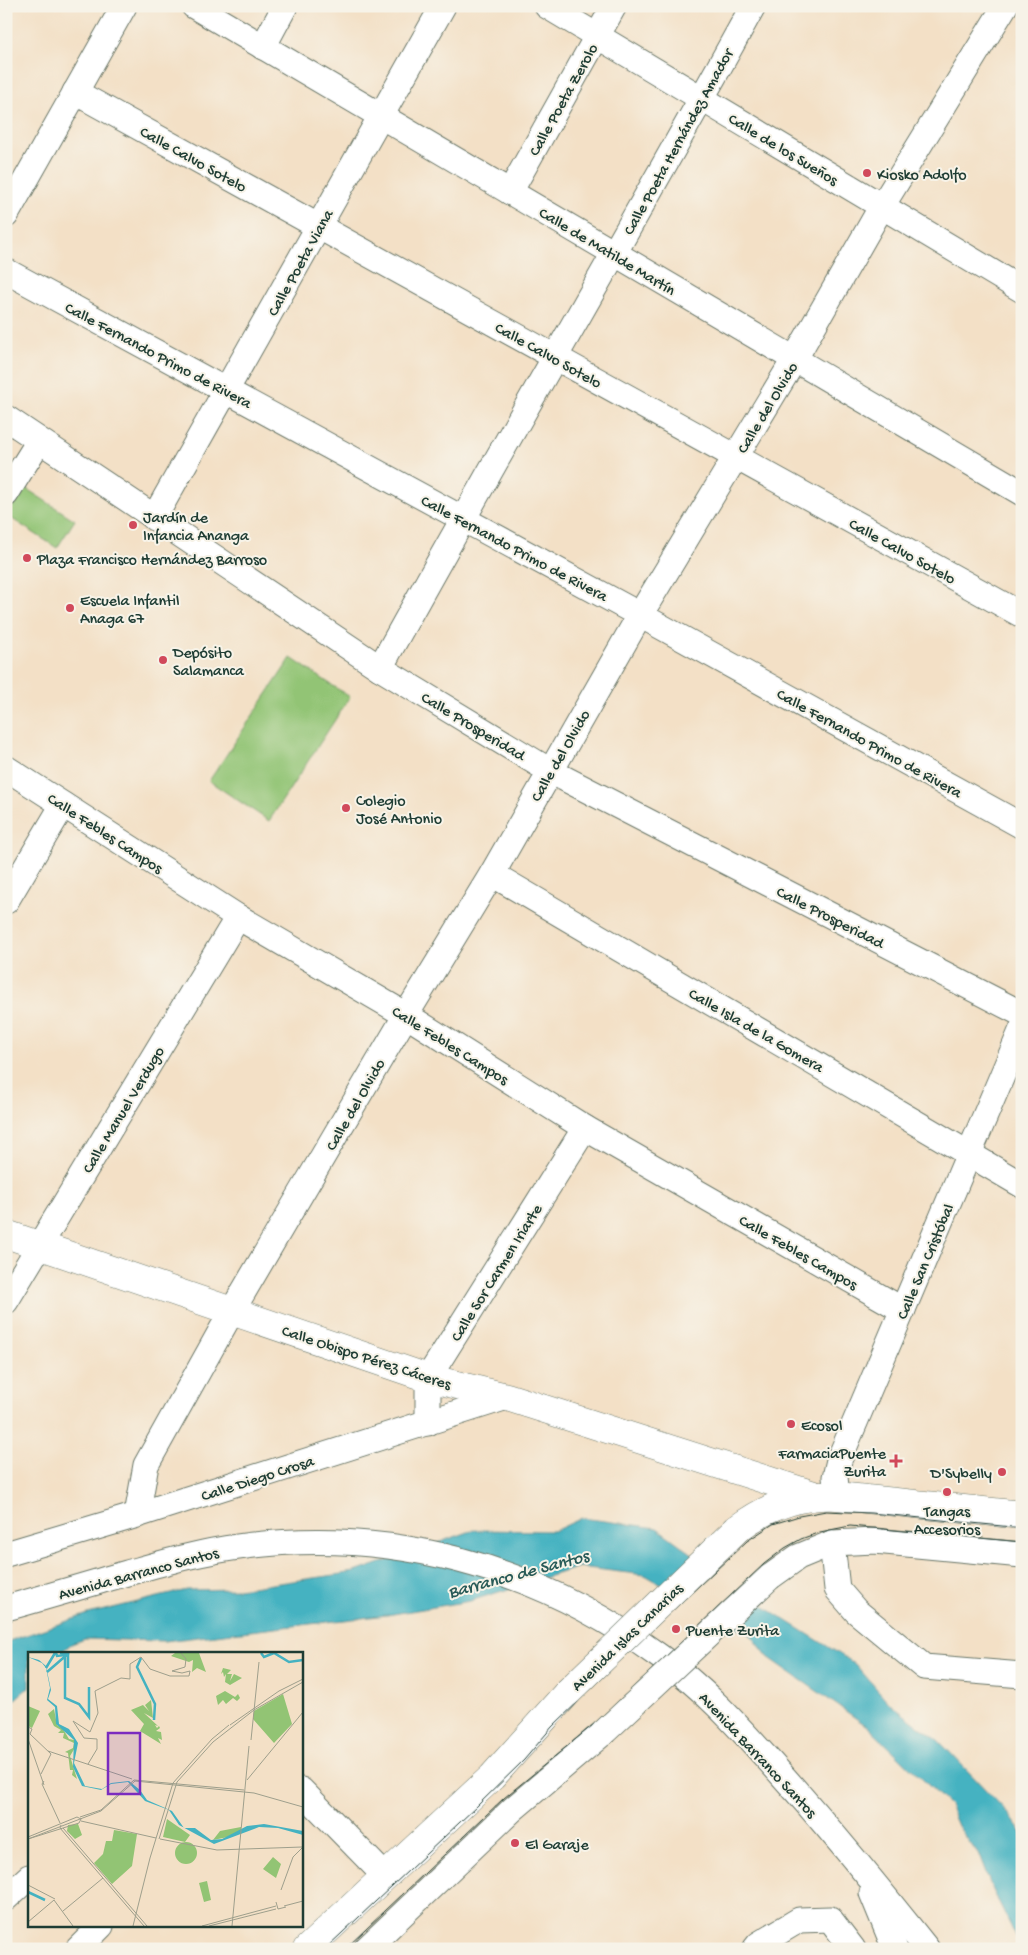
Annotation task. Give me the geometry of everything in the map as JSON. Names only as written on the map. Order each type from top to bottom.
[{"type":"street","points":[[6,215],[124,6]]},
{"type":"street","name":"Calle de Matilde Martín","points":[[194,6],[1022,493]]},
{"type":"street","points":[[263,47],[285,6]]},
{"type":"street","name":"Calle Poeta Viana","points":[[154,518],[443,6]]},
{"type":"street","name":"Calle de los Sueños","points":[[547,6],[1022,290]]},
{"type":"street","name":"Calle Poeta Zerolo","points":[[510,192],[614,6]]},
{"type":"street","name":"Calle Poeta Hernández Amador","points":[[380,668],[462,518],[614,254],[753,6]]},
{"type":"street","name":"Calle del Olvido","points":[[137,1515],[146,1465],[232,1311],[406,1015],[492,874],[640,615],[794,360],[882,206],[1005,6]]},
{"type":"street","name":"Calle Calvo Sotelo","points":[[75,92],[1022,615]]},
{"type":"street","name":"Calle Fernando Primo de Rivera","points":[[6,271],[640,615],[1022,826]]},
{"type":"street","name":"Calle Prosperidad","points":[[6,418],[380,668],[550,771],[1022,1014]]},
{"type":"street","points":[[6,494],[39,440]]},
{"type":"street","name":"Calle Febles Campos","points":[[6,768],[238,917],[406,1015],[585,1128],[903,1310]]},
{"type":"street","points":[[6,901],[63,805]]},
{"type":"street","name":"Calle Isla de la Gomera","points":[[492,874],[1022,1185]]},
{"type":"street","name":"Calle Manuel Verdugo","points":[[6,1301],[238,917]]},
{"type":"street","name":"Calle San Cristóbal","points":[[826,1496],[836,1477],[839,1460],[1022,1029]]},
{"type":"street","name":"Calle Sor Carmen Iriarte","points":[[428,1378],[585,1128]]},
{"type":"street","name":"Calle Obispo Pérez Cáceres","points":[[6,1234],[428,1378],[507,1398],[730,1470],[826,1496]]},
{"type":"street","points":[[428,1378],[428,1423]]},
{"type":"street","name":"Calle Diego Crosa","points":[[6,1554],[137,1515],[507,1398]]},
{"type":"street","points":[[730,1470],[751,1495],[745,1523]]},
{"type":"street","name":"Avenida Islas Canarias","points":[[307,1949],[492,1778],[568,1692],[745,1523],[771,1507],[826,1496],[1022,1515]]},
{"type":"street","points":[[366,1949],[513,1809],[603,1733],[770,1577],[798,1557],[832,1543],[875,1541],[1022,1555]]},
{"type":"street","name":"Avenida Barranco Santos","points":[[6,1608],[177,1559],[228,1548],[296,1542],[340,1542],[399,1546],[470,1563],[539,1586],[607,1621],[659,1656],[703,1693],[746,1735],[862,1868],[927,1949]]},
{"type":"street","points":[[832,1543],[837,1589],[856,1612],[924,1667],[1022,1675]]},
{"type":"street","points":[[302,1791],[385,1876]]},
{"type":"street","points":[[862,1868],[895,1949]]},
{"type":"street","points":[[6,1898],[28,1878]]},
{"type":"street","points":[[755,1949],[799,1920],[830,1919],[853,1949]]},
{"type":"street","points":[[78,1949],[99,1928]]},
{"type":"green space","points":[[22,486],[75,520],[57,548],[6,515],[6,509]]},
{"type":"green space","points":[[291,658],[350,697],[269,821],[209,781]]},
{"type":"water","name":"Barranco de Santos","points":[[582,1518],[657,1528],[768,1609],[854,1663],[891,1705],[939,1741],[1009,1814],[1022,1833],[1022,1949],[991,1886],[980,1857],[958,1826],[949,1805],[867,1726],[768,1657],[752,1636],[645,1575],[579,1567],[470,1601],[387,1615],[164,1641],[85,1639],[71,1644],[61,1652],[28,1652],[28,1688],[6,1707],[6,1642],[88,1614],[187,1590],[238,1589],[355,1572],[474,1530],[554,1531]]},
{"type":"pier","points":[[700,1556],[758,1598],[729,1625],[665,1589]]},
{"type":"tram line","points":[[325,1949],[476,1807],[524,1760],[552,1727],[654,1628],[747,1541],[773,1524],[799,1516],[826,1511],[871,1513],[1022,1528]]},
{"type":"tram line","points":[[345,1949],[504,1798],[593,1725],[764,1564],[785,1548],[801,1539],[820,1532],[850,1526],[1022,1542]]},
{"type":"place","name":"Kiosko Adolfo","points":[[867,173]]},
{"type":"place","name":"Jardín de Infancia Ananga","points":[[133,525]]},
{"type":"place","name":"Plaza Francisco Hernández Barroso","points":[[27,558]]},
{"type":"place","name":"Escuela Infantil Anaga 67","points":[[70,608]]},
{"type":"place","name":"Depósito Salamanca","points":[[163,660]]},
{"type":"place","name":"Colegio José Antonio","points":[[346,808]]},
{"type":"place","name":"Ecosol","points":[[791,1424]]},
{"type":"place","name":"FarmaciaPuente Zurita","points":[[896,1461]]},
{"type":"place","name":"D'Sybelly","points":[[1002,1472]]},
{"type":"place","name":"Tangas Accesorios","points":[[947,1492]]},
{"type":"place","name":"Puente Zurita","points":[[676,1629]]},
{"type":"place","name":"El Garaje","points":[[515,1843]]}]
